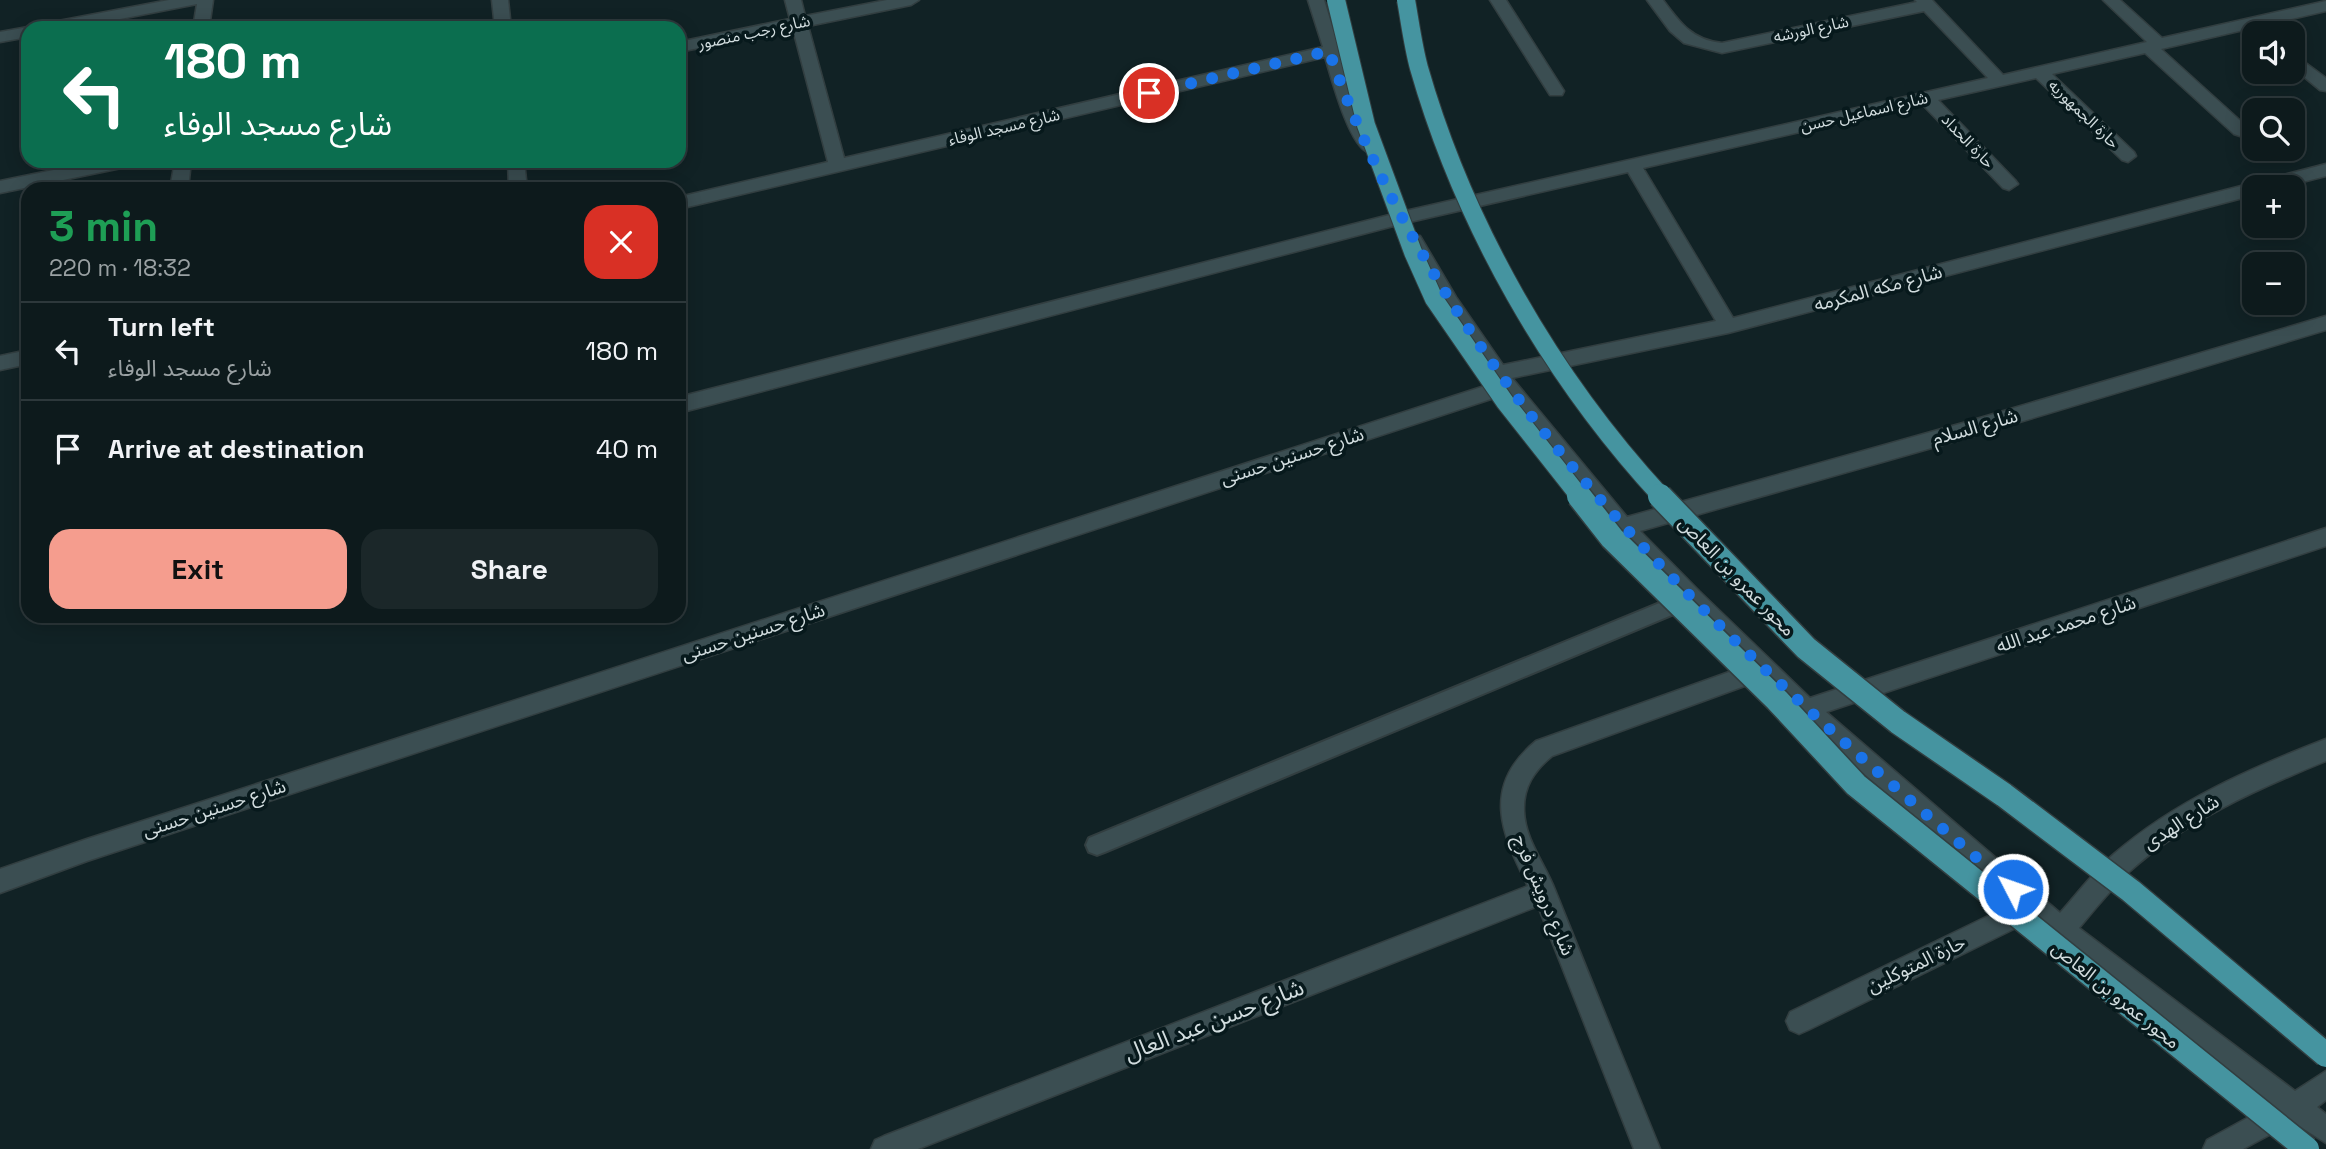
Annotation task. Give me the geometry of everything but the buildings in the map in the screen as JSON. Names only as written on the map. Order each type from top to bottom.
[{"type":"main road","name":"محور عمرو بن العاص","points":[[1336,0],[1366,125],[1413,252],[1434,299],[1505,402],[1612,538],[1777,700],[1856,785],[2307,1149]]},
{"type":"main road","name":"محور عمرو بن العاص","points":[[1406,0],[1419,67],[1448,152],[1480,226],[1535,328],[1598,421],[1658,493],[1806,648],[1898,722],[2004,796],[2131,891],[2326,1055]]},
{"type":"street","points":[[85,21],[195,0]]},
{"type":"street","points":[[202,21],[205,0]]},
{"type":"street","points":[[500,0],[502,21]]},
{"type":"street","points":[[793,0],[838,166]]},
{"type":"street","name":"شارع رجب منصور","points":[[686,46],[911,0]]},
{"type":"street","points":[[1316,0],[1329,51],[1348,105],[1401,218],[1450,302],[1503,380],[1623,527],[1691,598],[1806,709],[2034,907],[2326,1130]]},
{"type":"street","points":[[1498,0],[1556,92]]},
{"type":"street","name":"شارع الورشه","points":[[1655,0],[1684,37],[1695,44],[1722,48],[1925,2]]},
{"type":"street","points":[[2111,0],[2240,130]]},
{"type":"street","points":[[1925,2],[2000,81]]},
{"type":"street","name":"شارع اسماعيل حسن","points":[[2270,21],[2301,5],[2326,6]]},
{"type":"street","name":"شارع اسماعيل حسن","points":[[686,403],[1401,218],[2154,46],[2242,31]]},
{"type":"street","points":[[0,37],[21,33]]},
{"type":"street","name":"شارع مسجد الوفاء","points":[[686,201],[1329,51]]},
{"type":"street","points":[[2305,69],[2326,86]]},
{"type":"street","name":"حارة الجمهوريه","points":[[2040,72],[2128,156]]},
{"type":"street","name":"حارة الحداد","points":[[1926,98],[2009,184]]},
{"type":"street","points":[[1633,165],[1727,326]]},
{"type":"street","points":[[24,182],[92,168]]},
{"type":"street","points":[[2305,175],[2326,170]]},
{"type":"street","points":[[0,187],[21,183]]},
{"type":"street","name":"شارع مكه المكرمه","points":[[1503,380],[1727,326],[2242,192]]},
{"type":"street","name":"شارع السلام","points":[[1623,527],[1963,431],[2326,323]]},
{"type":"street","points":[[0,363],[21,358]]},
{"type":"street","name":"شارع حسنين حسنى","points":[[0,881],[113,841],[1503,380]]},
{"type":"street","name":"شارع محمد عبد الله","points":[[1806,709],[2326,537]]},
{"type":"street","name":"شارع درويش فرج","points":[[1647,1149],[1544,892],[1517,834],[1512,813],[1513,793],[1519,775],[1529,759],[1544,748],[1765,669]]},
{"type":"street","name":"شارع الهدى","points":[[2062,930],[2129,856],[2193,811],[2270,772],[2326,750]]},
{"type":"street","name":"شارع حسن عبد العال","points":[[884,1149],[1544,892]]},
{"type":"street","name":"حارة المتوكلين","points":[[1799,1021],[2034,907]]},
{"type":"street","points":[[2216,1149],[2297,1106],[2326,1084]]},
{"type":"lane","points":[[1097,845],[1691,598]]},
{"type":"route","points":[[1149,93],[1329,51],[1348,105],[1401,218],[1450,302],[1507,386],[1623,527],[1691,598],[1806,709],[2013,889]]}]
